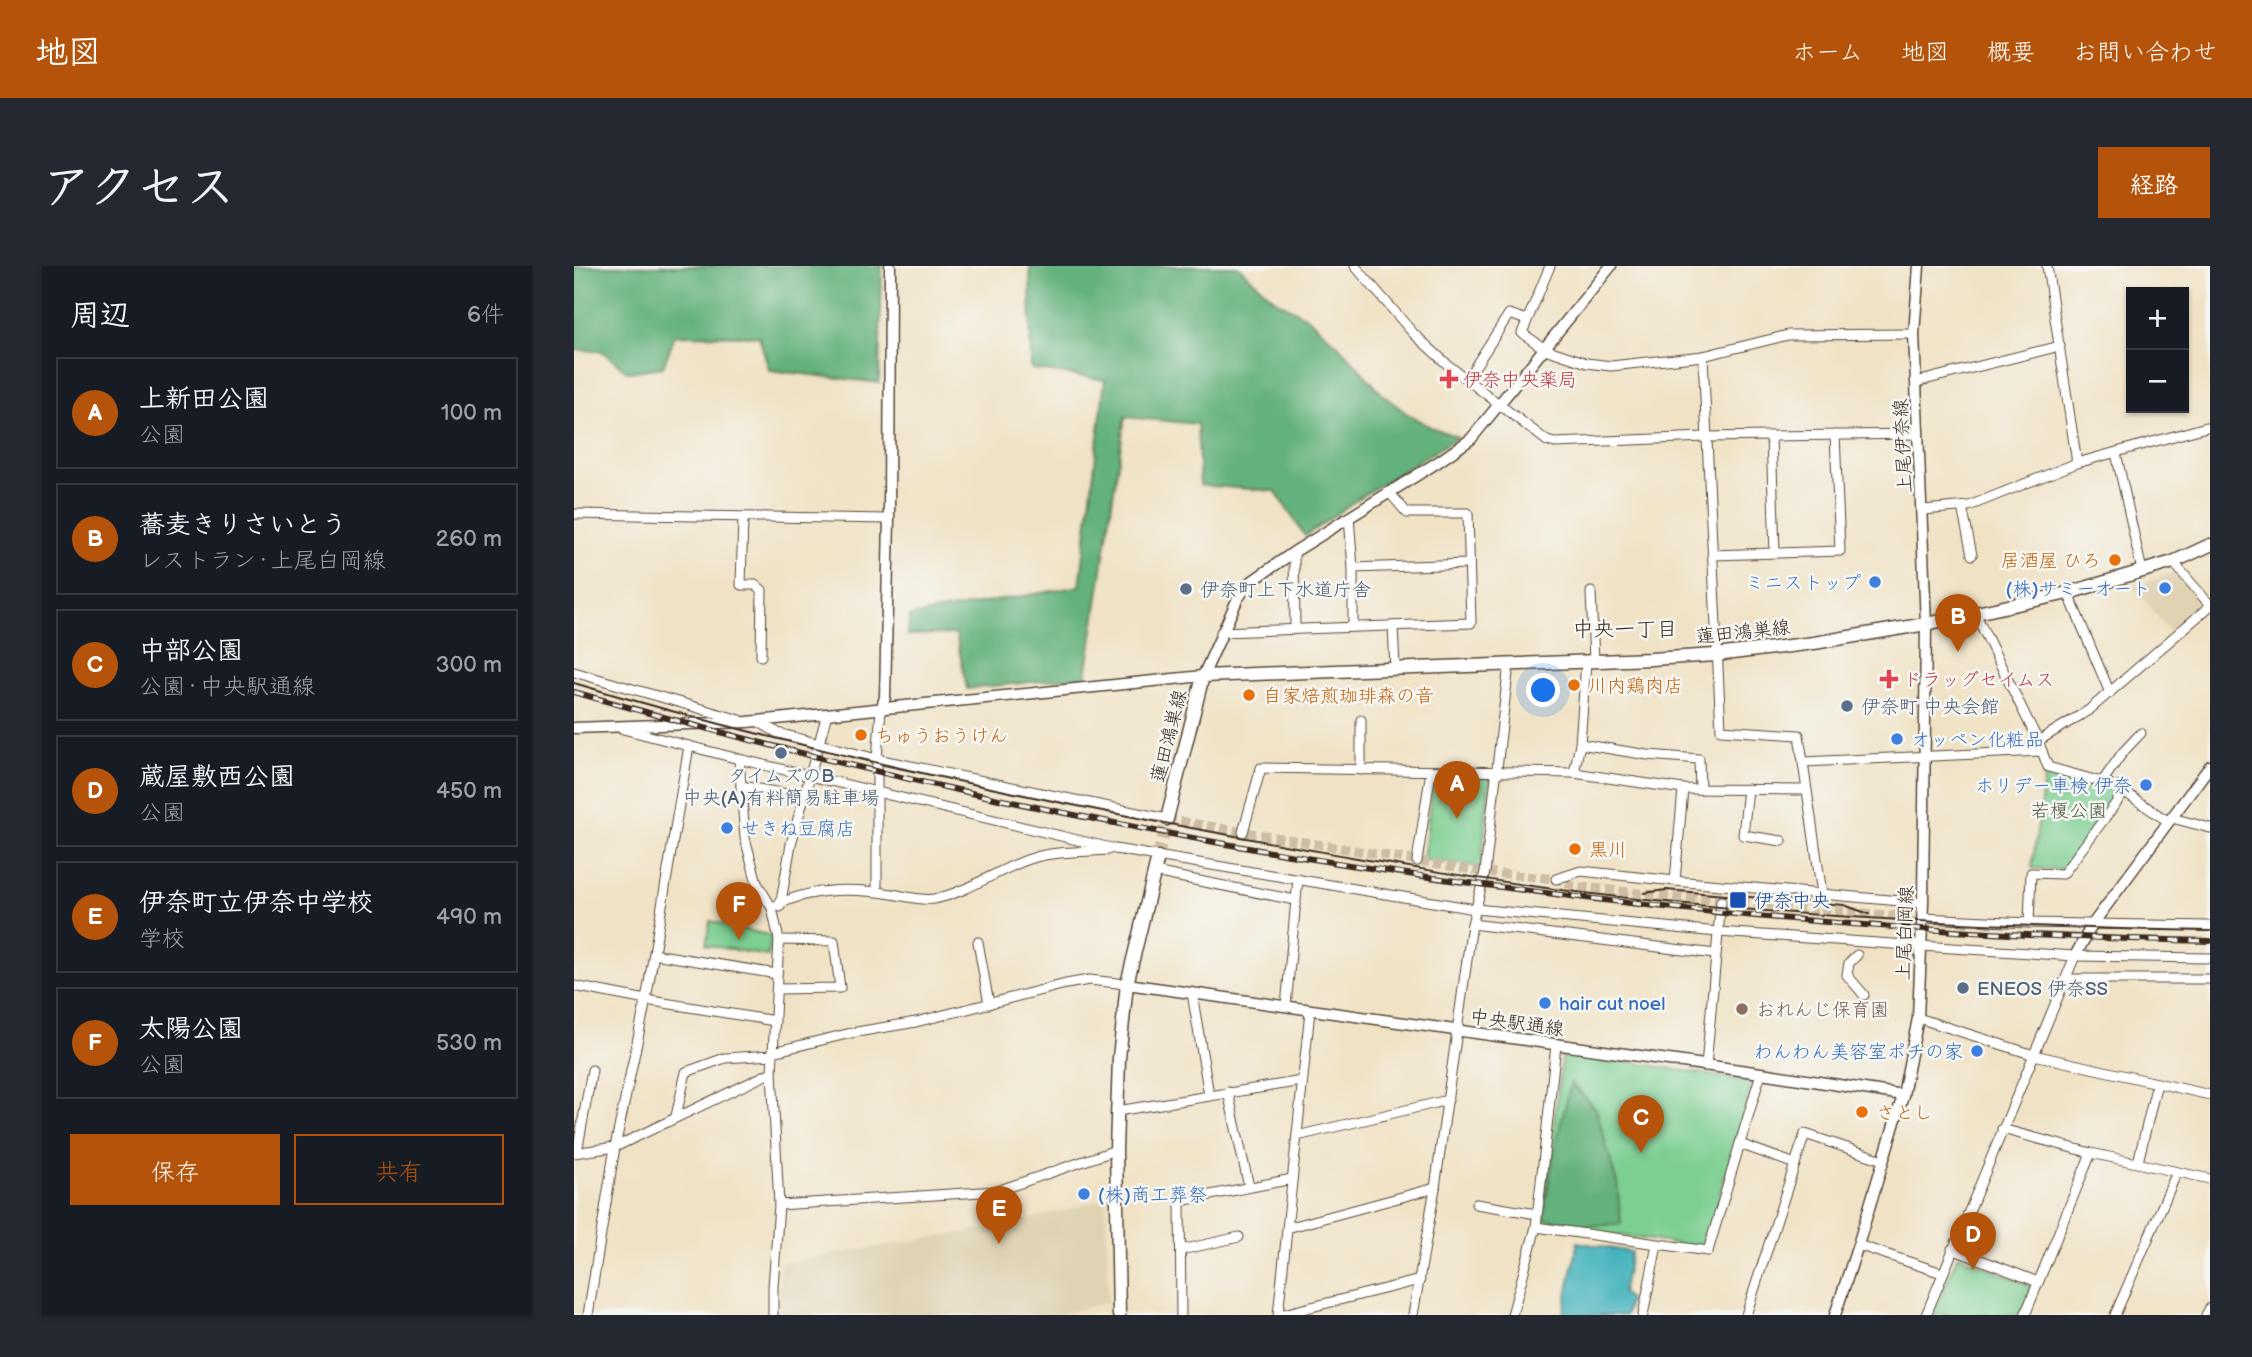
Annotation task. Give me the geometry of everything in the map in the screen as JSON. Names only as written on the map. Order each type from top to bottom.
[{"type":"main road","name":"蓮田鴻巣線","points":[[1167,818],[1203,676],[1590,662],[1716,655],[1814,643],[1926,624],[2068,593],[2173,562],[2210,545]]},
{"type":"main road","points":[[1119,1315],[1116,1150],[1119,1058],[1127,984],[1158,858]]},
{"type":"street","points":[[877,891],[877,760],[881,709],[885,697],[889,519],[890,266]]},
{"type":"street","points":[[1550,266],[1522,333],[1545,349],[1587,363],[1611,366],[1703,356],[1788,335],[1914,334]]},
{"type":"street","points":[[574,728],[752,722],[1203,676],[1238,598],[1248,584],[1471,439],[1611,266]]},
{"type":"street","name":"上尾伊奈線","points":[[1919,266],[1914,334],[1926,624]]},
{"type":"street","points":[[2047,266],[2077,463]]},
{"type":"street","points":[[1359,268],[1384,302],[1413,333],[1547,441],[1555,443],[1706,437],[1917,434]]},
{"type":"street","points":[[1467,379],[1509,314],[1527,320]]},
{"type":"street","points":[[1916,382],[2060,346]]},
{"type":"street","points":[[1703,356],[1721,730],[1799,736],[1822,894]]},
{"type":"street","points":[[1923,510],[1969,506],[2077,463],[2210,426]]},
{"type":"street","points":[[1712,555],[1840,551],[1835,435]]},
{"type":"street","points":[[1771,436],[1775,553]]},
{"type":"street","points":[[2116,453],[2142,570]]},
{"type":"street","points":[[1222,632],[1471,623],[1468,513],[1407,513],[1389,492]]},
{"type":"street","points":[[1962,507],[1972,555]]},
{"type":"street","points":[[574,514],[889,519]]},
{"type":"street","points":[[1349,517],[1353,568],[1353,627]]},
{"type":"street","points":[[743,518],[741,585],[755,585],[762,590],[761,656]]},
{"type":"street","points":[[1294,552],[1295,629]]},
{"type":"street","points":[[2038,741],[2089,710],[2210,606],[2173,562]]},
{"type":"street","points":[[1353,568],[1469,564]]},
{"type":"street","points":[[1574,773],[1590,662],[1591,592]]},
{"type":"street","points":[[2068,593],[2110,693]]},
{"type":"street","points":[[1975,613],[2038,741],[2048,767],[2125,791],[2170,820],[2210,828]]},
{"type":"street","name":"上尾白岡線","points":[[1835,1315],[1903,1095],[1918,1018],[1923,918],[1926,624]]},
{"type":"street","points":[[1393,626],[1395,668]]},
{"type":"street","points":[[1413,1315],[1435,1188],[1472,924],[1485,872],[1509,664]]},
{"type":"street","points":[[574,672],[877,760],[1167,818]]},
{"type":"street","points":[[776,922],[791,844],[827,714]]},
{"type":"street","points":[[1361,719],[1361,770]]},
{"type":"street","points":[[613,726],[1115,849],[1475,909],[1718,932],[1921,946],[2075,956],[2210,957]]},
{"type":"street","points":[[2102,782],[2123,752],[2141,733]]},
{"type":"street","points":[[1580,744],[1648,755],[1699,759],[1700,789]]},
{"type":"street","points":[[588,1315],[615,1147],[646,1000],[689,746]]},
{"type":"street","points":[[1803,762],[2042,751]]},
{"type":"street","points":[[739,759],[745,838],[757,883],[772,908],[779,940],[772,1072],[779,1205],[773,1315]]},
{"type":"street","points":[[1926,1315],[2075,956],[2092,925],[2210,766]]},
{"type":"street","points":[[1243,832],[1261,768],[1574,773],[1683,789],[1806,790]]},
{"type":"street","points":[[1417,861],[1431,771]]},
{"type":"street","points":[[741,786],[805,797]]},
{"type":"street","points":[[1675,881],[1683,789]]},
{"type":"street","points":[[1748,789],[1743,835],[1782,841]]},
{"type":"street","points":[[2029,923],[2031,873],[2063,874],[2125,791]]},
{"type":"street","points":[[772,908],[816,893],[837,890],[877,891],[932,900],[1035,857],[1115,849]]},
{"type":"street","points":[[1556,879],[1581,871],[1923,902]]},
{"type":"street","points":[[1154,872],[1295,900]]},
{"type":"street","points":[[1286,1006],[1298,879]]},
{"type":"street","points":[[1706,1066],[1721,901]]},
{"type":"street","points":[[1923,918],[2092,925],[2210,926]]},
{"type":"street","points":[[1472,924],[1715,954]]},
{"type":"street","points":[[776,989],[840,988],[834,941],[779,940]]},
{"type":"street","points":[[978,942],[989,1004]]},
{"type":"street","points":[[654,954],[777,974]]},
{"type":"street","points":[[1857,955],[1849,963],[1847,975],[1864,995]]},
{"type":"street","points":[[2066,979],[2210,979]]},
{"type":"street","points":[[676,1116],[686,1072],[725,1058],[773,1053],[851,1033],[916,1022],[1089,981],[1127,984]]},
{"type":"street","name":"中央駅通線","points":[[1127,984],[1903,1095]]},
{"type":"street","points":[[574,986],[775,1021]]},
{"type":"street","points":[[1192,993],[1209,1095]]},
{"type":"street","points":[[1310,1011],[1279,1315],[1420,1279]]},
{"type":"street","points":[[1918,1018],[2034,1055],[2210,1095]]},
{"type":"street","points":[[1512,1315],[1536,1227],[1556,1045]]},
{"type":"street","points":[[592,1070],[576,1153],[615,1147],[772,1072]]},
{"type":"street","points":[[1536,1227],[1708,1251],[1761,1073]]},
{"type":"street","points":[[1117,1111],[1302,1081]]},
{"type":"street","points":[[2137,1162],[2157,1083]]},
{"type":"street","points":[[1228,1092],[1249,1188]]},
{"type":"street","points":[[1297,1136],[1448,1100]]},
{"type":"street","points":[[2002,1129],[2091,1153],[2210,1179]]},
{"type":"street","points":[[1746,1315],[1805,1134],[1883,1160]]},
{"type":"street","points":[[1740,1144],[1795,1164]]},
{"type":"street","points":[[779,1205],[997,1191],[1116,1150]]},
{"type":"street","points":[[2025,1315],[2091,1153]]},
{"type":"street","points":[[2115,1315],[2177,1172]]},
{"type":"street","points":[[1181,1315],[1180,1201],[1292,1179]]},
{"type":"street","points":[[1287,1228],[1435,1188]]},
{"type":"street","points":[[1476,1203],[1537,1214]]},
{"type":"street","points":[[1181,1250],[1239,1237]]},
{"type":"street","points":[[1643,1315],[1657,1245]]},
{"type":"street","points":[[1858,1245],[1942,1273]]},
{"type":"street","points":[[1952,1249],[2038,1282]]},
{"type":"street","points":[[2206,1315],[2210,1308]]},
{"type":"shaded area","points":[[2176,572],[2203,602],[2203,607],[2171,634],[2134,586]]},
{"type":"shaded area","points":[[1106,1199],[1108,1302],[1057,1315],[779,1315],[780,1263],[1004,1226]]},
{"type":"green space","points":[[574,266],[882,266],[879,383],[769,370],[759,336],[675,335],[663,367],[628,372],[602,351],[574,350]]},
{"type":"green space","points":[[1030,266],[1238,266],[1275,300],[1307,317],[1339,346],[1383,395],[1406,413],[1433,428],[1458,437],[1362,496],[1305,536],[1275,491],[1200,485],[1197,424],[1125,417],[1086,676],[967,689],[956,634],[907,635],[910,616],[1080,586],[1105,380],[1031,369]]},
{"type":"green space","name":"若榎公園","points":[[2045,772],[2114,792],[2116,797],[2062,870],[2032,868]]},
{"type":"green space","points":[[1434,775],[1490,778],[1481,867],[1423,860]]},
{"type":"green space","points":[[710,921],[772,936],[768,956],[706,945]]},
{"type":"green space","points":[[1563,1051],[1752,1082],[1705,1248],[1541,1224]]},
{"type":"green space","points":[[1571,1083],[1596,1109],[1617,1183],[1621,1224],[1584,1226],[1543,1218],[1555,1147]]},
{"type":"green space","points":[[1958,1255],[2031,1286],[2020,1315],[1933,1315]]},
{"type":"water","points":[[1578,1242],[1631,1252],[1622,1293],[1629,1300],[1626,1315],[1563,1315]]},
{"type":"tunnel","points":[[1167,819],[1485,872],[1556,879],[1573,886],[1923,918]]},
{"type":"tunnel","points":[[1158,857],[1167,819]]},
{"type":"tram line","points":[[574,683],[735,728],[978,786],[1224,834],[1470,877],[1619,897],[1766,911],[1988,924],[2210,931]]},
{"type":"tram line","points":[[1644,893],[1666,890],[1844,905],[1869,914]]},
{"type":"railway","points":[[574,692],[774,746],[976,794],[1179,835],[1384,870],[1589,898],[1795,919],[2002,934],[2210,941]]},
{"type":"place","name":"伊奈中央薬局","points":[[1449,379]]},
{"type":"place","name":"居酒屋 ひろ","points":[[2115,560]]},
{"type":"place","name":"ミニストップ","points":[[1875,582]]},
{"type":"place","name":"(株)サミーオート","points":[[2165,588]]},
{"type":"place","name":"伊奈町上下水道庁舎","points":[[1186,589]]},
{"type":"place","name":"蕎麦きりさいとう","points":[[1958,652]]},
{"type":"place","name":"ドラッグセイムス","points":[[1889,679]]},
{"type":"place","name":"川内鶏肉店","points":[[1574,685]]},
{"type":"place","name":"自家焙煎珈琲森の音","points":[[1249,695]]},
{"type":"place","name":"伊奈町 中央会館","points":[[1847,706]]},
{"type":"place","name":"ちゅうおうけん","points":[[861,735]]},
{"type":"place","name":"オッペン化粧品","points":[[1897,739]]},
{"type":"place","name":"タイムズのB 中央(A)有料簡易駐車場","points":[[781,753]]},
{"type":"place","name":"ホリデー車検 伊奈","points":[[2146,785]]},
{"type":"place","name":"上新田公園","points":[[1457,819]]},
{"type":"place","name":"せきね豆腐店","points":[[727,828]]},
{"type":"place","name":"黒川","points":[[1575,849]]},
{"type":"place","name":"伊奈中央","points":[[1738,900]]},
{"type":"place","name":"太陽公園","points":[[739,940]]},
{"type":"place","name":"ENEOS 伊奈SS","points":[[1963,988]]},
{"type":"place","name":"hair cut noel","points":[[1545,1003]]},
{"type":"place","name":"おれんじ保育園","points":[[1742,1009]]},
{"type":"place","name":"わんわん美容室ポチの家","points":[[1977,1051]]},
{"type":"place","name":"さとし","points":[[1862,1112]]},
{"type":"place","name":"中部公園","points":[[1641,1153]]},
{"type":"place","name":"(株)商工葬祭","points":[[1084,1194]]},
{"type":"place","name":"伊奈町立伊奈中学校","points":[[999,1244]]},
{"type":"place","name":"蔵屋敷西公園","points":[[1973,1270]]},
{"type":"district","name":"中央一丁目","points":[[1625,629]]}]
